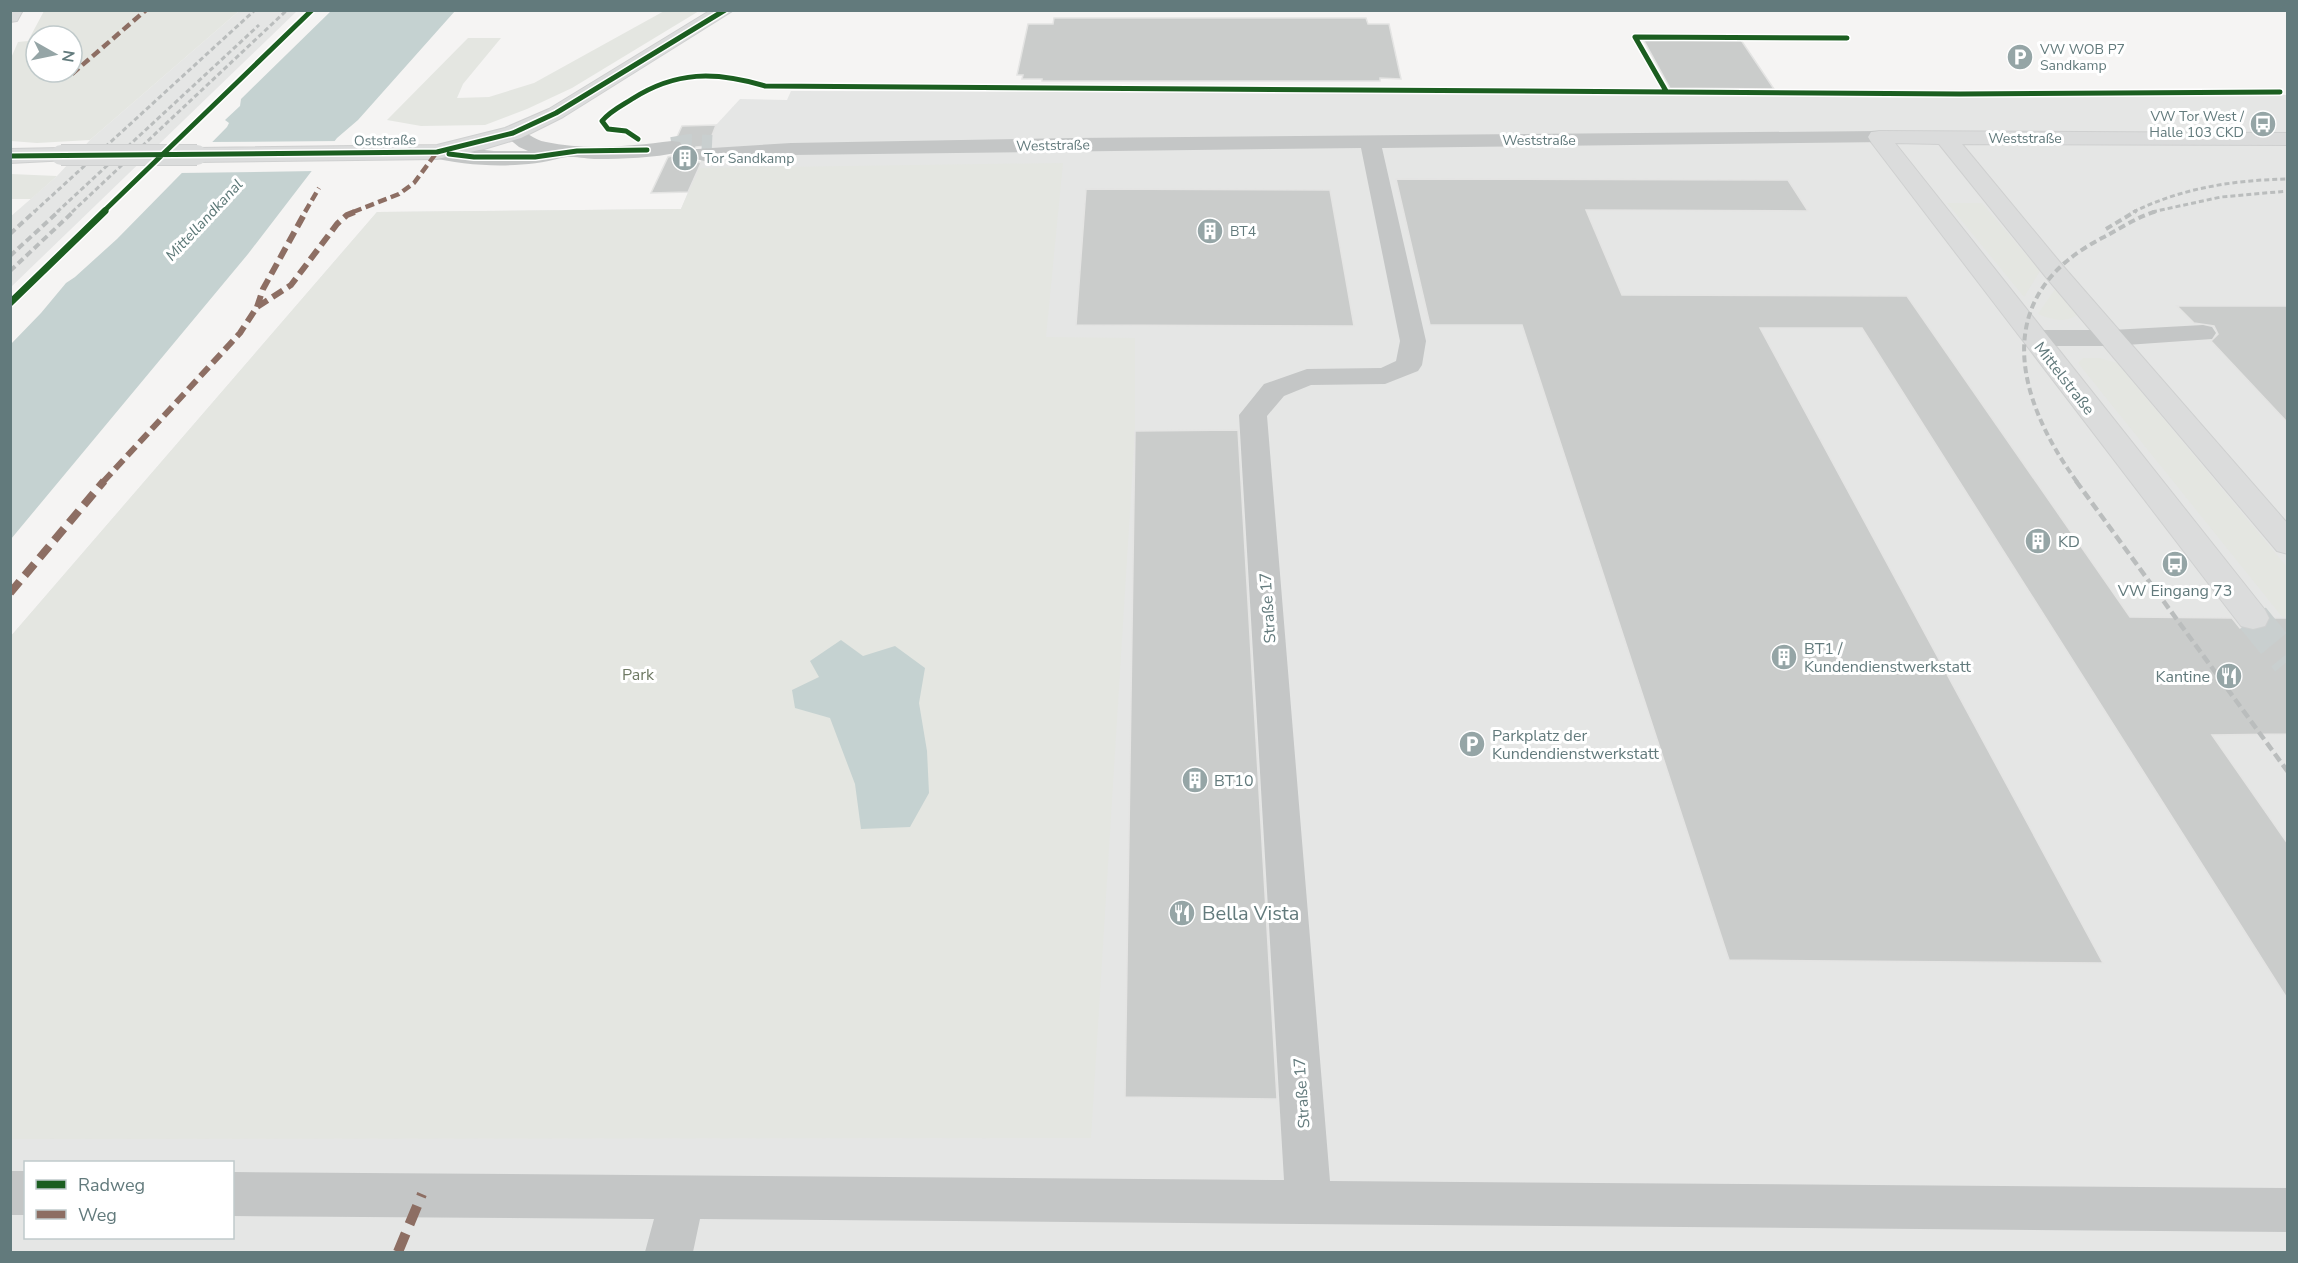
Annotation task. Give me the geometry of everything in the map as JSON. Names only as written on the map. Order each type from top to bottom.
[{"type":"street","points":[[10,17],[14,10]]},
{"type":"street","name":"Oststraße","points":[[10,156],[437,152],[513,133],[556,113],[725,10]]},
{"type":"street","points":[[513,133],[526,143],[545,149],[671,150]]},
{"type":"street","name":"Weststraße","points":[[708,149],[1879,137],[2288,139]]},
{"type":"street","name":"Mittelstraße","points":[[1879,137],[2253,618]]},
{"type":"street","points":[[1945,137],[1992,198],[2288,544]]},
{"type":"street","name":"Straße 17","points":[[1309,1203],[1253,415],[1274,390],[1307,377],[1385,376],[1409,365],[1413,340],[1370,141]]},
{"type":"street","points":[[437,152],[474,157],[535,157],[577,151]]},
{"type":"street","points":[[2034,338],[2112,338],[2203,333]]},
{"type":"street","points":[[234,1194],[2288,1210]]},
{"type":"street","points":[[669,1252],[682,1198]]},
{"type":"shaded area","points":[[239,11],[297,11],[11,287],[10,217],[57,176],[90,140]]},
{"type":"shaded area","points":[[791,91],[2287,95],[2287,1252],[11,1252],[11,636],[377,212],[681,209],[716,125],[740,99],[787,100]]},
{"type":"green space","points":[[44,10],[239,11],[90,140],[37,143],[11,141],[11,58],[18,42],[24,41],[24,84],[84,84],[84,24],[37,24]]},
{"type":"green space","points":[[666,10],[699,11],[572,88],[527,109],[485,125],[421,126],[387,120],[468,38],[501,38],[463,84],[457,98],[489,97],[534,83]]},
{"type":"green space","name":"Park","points":[[1063,163],[1046,337],[1135,338],[1135,431],[1091,1138],[11,1139],[11,636],[377,212],[681,209],[699,168]]},
{"type":"green space","points":[[11,174],[57,176],[31,199],[11,199]]},
{"type":"green space","points":[[1947,203],[1982,203],[2040,271],[2024,297]]},
{"type":"green space","points":[[2055,289],[2077,315],[2062,320],[2038,314]]},
{"type":"green space","points":[[2083,358],[2100,358],[2117,363],[2287,567],[2287,618],[2283,618],[2078,363]]},
{"type":"water","name":"Mittellandkanal","points":[[331,11],[455,11],[358,120],[337,138],[248,254],[11,539],[11,344],[66,283],[117,239],[227,127],[229,123],[225,120],[240,106],[241,99]]},
{"type":"water","points":[[841,640],[863,656],[895,646],[925,668],[919,703],[927,751],[929,793],[910,827],[861,829],[855,784],[830,718],[795,708],[792,690],[819,677],[810,661]]},
{"type":"pier","points":[[340,141],[316,171],[179,173],[209,142]]},
{"type":"building","points":[[1054,18],[1366,18],[1368,24],[1389,24],[1401,79],[1380,78],[1380,81],[1042,81],[1042,79],[1022,79],[1023,75],[1017,75],[1028,24],[1053,24]]},
{"type":"building","points":[[1643,39],[1741,40],[1774,89],[1670,88]]},
{"type":"building","name":"Tor Sandkamp","points":[[716,125],[708,146],[696,147],[691,153],[694,160],[701,163],[688,192],[651,193],[668,157],[680,154],[685,148],[682,141],[676,139],[682,126]]},
{"type":"building","name":"BT1 / Kundendienstwerkstatt","points":[[1396,179],[1788,180],[1808,211],[1586,210],[1622,295],[1907,296],[2130,617],[2232,618],[2240,628],[2252,631],[2266,628],[2271,618],[2288,618],[2288,734],[2212,735],[2288,844],[2288,1000],[1862,328],[1760,328],[2103,963],[1729,960],[1522,325],[1430,325]]},
{"type":"building","name":"BT4","points":[[1086,189],[1330,190],[1354,326],[1076,325]]},
{"type":"building","points":[[2177,306],[2288,306],[2288,423],[2211,341],[2218,334],[2214,326],[2194,323]]},
{"type":"building","name":"BT10","points":[[1238,430],[1277,1099],[1125,1097],[1135,431]]},
{"type":"tunnel","points":[[672,147],[689,144],[712,145]]},
{"type":"tunnel","points":[[2253,618],[2288,661]]},
{"type":"railway","points":[[34,212],[255,10]]},
{"type":"railway","points":[[72,212],[287,10]]},
{"type":"railway","points":[[57,212],[259,25]]},
{"type":"railway","points":[[2133,212],[2189,191],[2248,181],[2288,179]]},
{"type":"railway","points":[[2152,212],[2221,197],[2288,191]]},
{"type":"railway","points":[[10,234],[35,211]]},
{"type":"railway","points":[[10,256],[59,211]]},
{"type":"railway","points":[[10,271],[74,211]]},
{"type":"railway","points":[[2106,229],[2136,211]]},
{"type":"railway","points":[[2077,482],[2055,449],[2038,415],[2028,381],[2024,348],[2029,316],[2043,287],[2068,260],[2131,222],[2158,211]]},
{"type":"railway","points":[[2076,481],[2288,772]]},
{"type":"marked path","points":[[84,64],[146,10]]},
{"type":"marked path","points":[[10,593],[89,497],[240,333],[257,307],[291,285],[337,224],[347,215],[399,194],[414,183],[437,152]]},
{"type":"marked path","points":[[257,307],[263,289],[319,188]]},
{"type":"marked path","points":[[398,1252],[422,1194]]},
{"type":"cycle path","points":[[10,303],[312,10]]},
{"type":"cycle path","points":[[10,156],[437,152],[513,133],[556,113],[725,10]]},
{"type":"cycle path","points":[[1666,91],[1635,37],[1847,38]]},
{"type":"cycle path","points":[[638,139],[626,131],[608,129],[602,121],[608,114],[656,86],[673,79],[694,76],[732,78],[765,86],[1960,94],[2280,92]]},
{"type":"cycle path","points":[[449,154],[474,157],[535,157],[577,151],[647,150]]},
{"type":"place","name":"VW WOB P7 Sandkamp","points":[[2020,57]]},
{"type":"place","name":"VW Tor West / Halle 103 CKD","points":[[2263,124]]},
{"type":"place","name":"Tor Sandkamp","points":[[685,158]]},
{"type":"place","name":"BT4","points":[[1210,231]]},
{"type":"place","name":"KD","points":[[2038,541]]},
{"type":"place","name":"VW Eingang 73","points":[[2175,564]]},
{"type":"place","name":"BT1 / Kundendienstwerkstatt","points":[[1784,657]]},
{"type":"place","name":"Kantine","points":[[2229,676]]},
{"type":"place","name":"Parkplatz der Kundendienstwerkstatt","points":[[1472,744]]},
{"type":"place","name":"BT10","points":[[1195,780]]},
{"type":"place","name":"Bella Vista","points":[[1182,913]]}]
